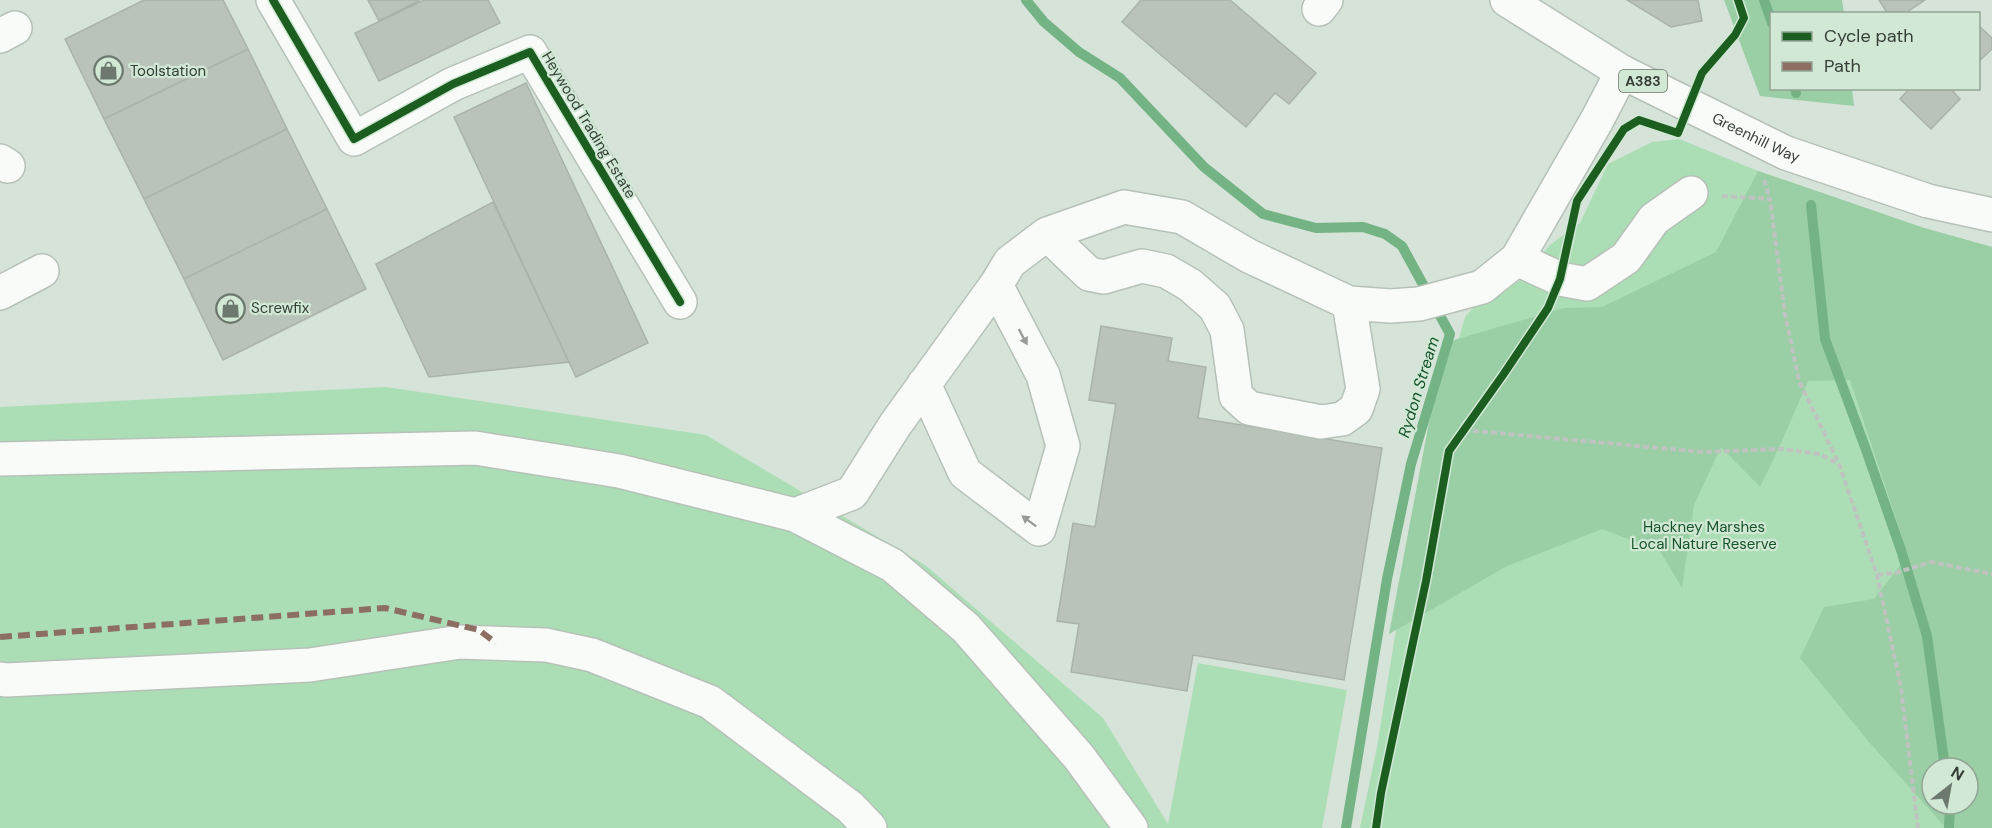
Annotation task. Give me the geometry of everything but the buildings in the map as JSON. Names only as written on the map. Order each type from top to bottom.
[{"type":"street","name":"Heywood Trading Estate","points":[[273,0],[354,139],[453,84],[530,52],[680,302]]},
{"type":"street","name":"Greenhill Way","points":[[1506,0],[1622,72],[1786,153],[1928,201],[1992,215]]},
{"type":"street","points":[[795,515],[852,492],[895,424],[996,285],[1010,262],[1047,234],[1124,207],[1182,217],[1249,256],[1349,303],[1390,306],[1433,300],[1482,287],[1517,259],[1622,72]]},
{"type":"street","points":[[1517,259],[1560,279],[1587,284],[1626,258],[1654,219],[1691,193]]},
{"type":"street","points":[[1047,234],[1089,274],[1104,277],[1142,266],[1166,271],[1190,285],[1215,307],[1227,330],[1236,396],[1248,408],[1321,422],[1342,419],[1356,409],[1363,389],[1349,303]]},
{"type":"street","points":[[0,293],[42,271]]},
{"type":"street","points":[[924,384],[965,473],[1039,529],[1063,446],[1043,375],[996,285]]},
{"type":"street","points":[[0,459],[476,448],[619,471],[795,515],[892,565],[966,628],[1079,757],[1131,828]]},
{"type":"street","points":[[0,679],[6,681],[310,665],[460,642],[546,645],[592,655],[710,702],[850,807],[870,828]]},
{"type":"path","points":[[1762,174],[1770,199],[1785,314],[1800,381],[1839,464],[1877,575],[1901,688],[1918,828]]},
{"type":"path","points":[[1691,193],[1770,199]]},
{"type":"path","points":[[1464,430],[1703,452],[1781,449],[1820,454],[1839,464]]},
{"type":"path","points":[[1877,575],[1895,573],[1931,562],[1992,574]]},
{"type":"green space","points":[[1724,0],[1842,0],[1844,12],[1770,12],[1770,90],[1852,90],[1854,106],[1760,96]]},
{"type":"green space","name":"Hackney Marshes Local Nature Reserve","points":[[1679,139],[1758,171],[1924,228],[1992,247],[1992,828],[1360,828],[1377,747],[1423,463],[1465,317],[1474,307],[1518,282],[1550,245],[1580,223],[1608,164],[1652,142]]},
{"type":"green space","points":[[1758,171],[1924,228],[1992,247],[1992,828],[1946,828],[1935,816],[1980,816],[1980,756],[1920,756],[1920,799],[1869,742],[1800,658],[1824,607],[1874,599],[1908,555],[1850,380],[1808,381],[1760,487],[1721,447],[1694,505],[1682,588],[1660,551],[1602,529],[1507,566],[1389,634],[1444,343],[1564,308],[1602,307],[1716,252]]},
{"type":"green space","points":[[386,387],[706,435],[925,565],[1103,718],[1168,824],[1198,663],[1347,690],[1322,828],[0,828],[0,407]]},
{"type":"waterway","name":"Rydon Stream","points":[[1026,0],[1044,22],[1079,52],[1120,78],[1204,167],[1263,214],[1316,228],[1363,227],[1385,234],[1402,246],[1450,334],[1411,464],[1387,579],[1346,828]]},
{"type":"waterway","points":[[1764,0],[1770,17]]},
{"type":"waterway","points":[[1811,205],[1825,339],[1901,550],[1927,636],[1943,756]]},
{"type":"waterway","points":[[1949,828],[1950,816]]},
{"type":"marked path","points":[[0,637],[385,608],[479,630],[496,643]]},
{"type":"cycle path","points":[[273,0],[354,139],[453,84],[530,52],[680,302]]},
{"type":"cycle path","points":[[1376,828],[1381,793],[1426,581],[1449,451],[1548,308],[1560,279],[1577,201],[1624,129],[1639,120],[1678,133],[1702,73],[1735,35],[1744,18],[1738,0]]},
{"type":"place","name":"Toolstation","points":[[109,71]]},
{"type":"place","name":"Screwfix","points":[[230,308]]}]
